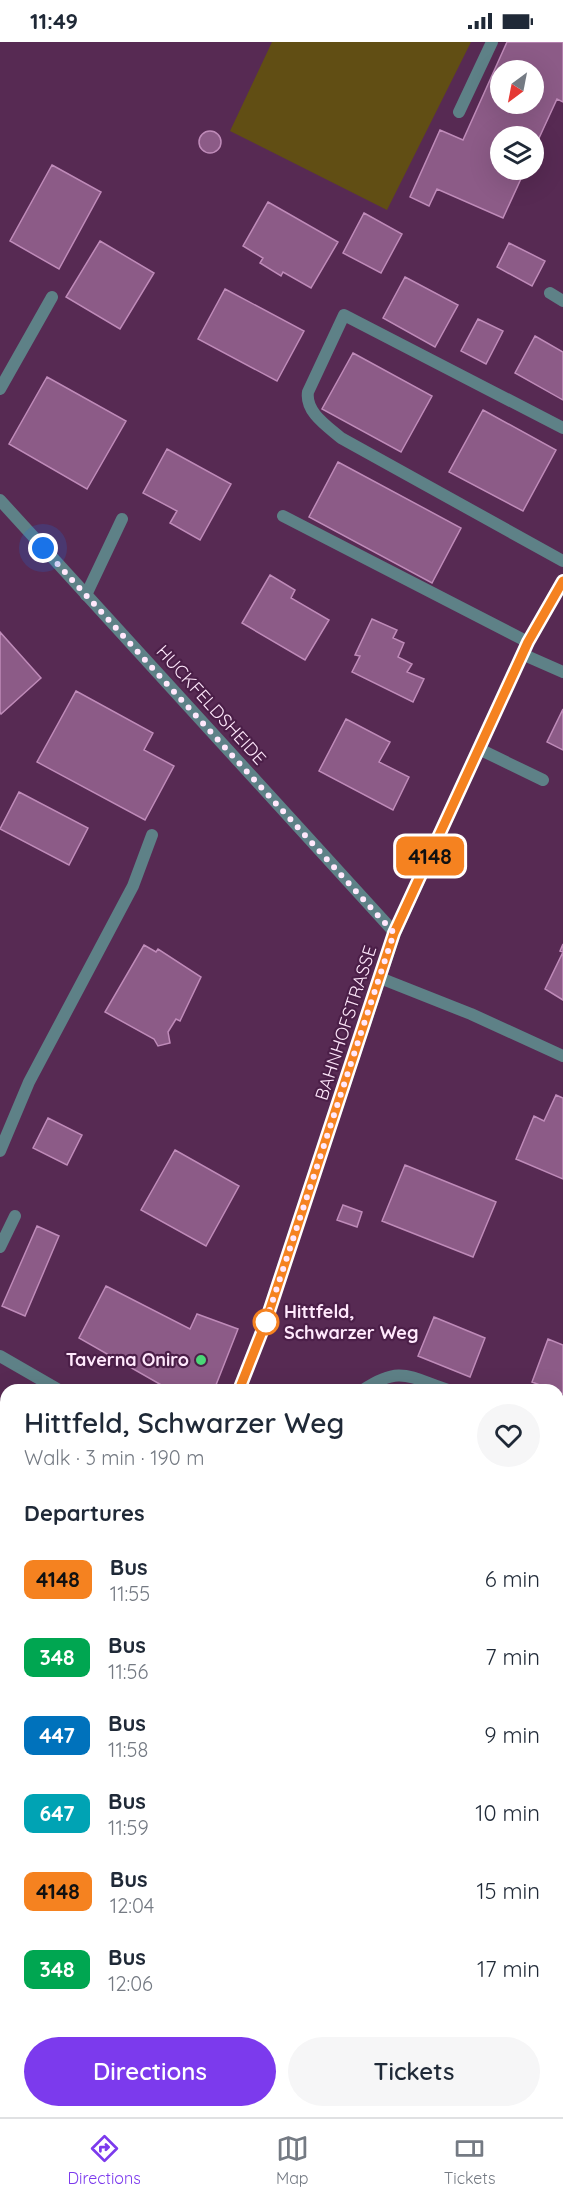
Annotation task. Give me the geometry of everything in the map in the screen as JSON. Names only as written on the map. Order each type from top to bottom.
[{"type":"street","points":[[459,112],[492,42]]},
{"type":"street","points":[[550,293],[563,301]]},
{"type":"street","points":[[0,389],[52,297]]},
{"type":"street","points":[[563,428],[344,315],[307,398],[313,412],[341,438],[563,561]]},
{"type":"street","name":"HUCKFELDSHEIDE","points":[[0,500],[394,933]]},
{"type":"street","points":[[283,516],[525,648],[563,672]]},
{"type":"street","points":[[86,595],[122,519]]},
{"type":"street","name":"BAHNHOFSTRASSE","points":[[241,1384],[265,1324],[394,933],[525,648],[563,581]]},
{"type":"street","points":[[479,748],[543,780]]},
{"type":"street","points":[[0,1150],[29,1082],[133,886],[152,835]]},
{"type":"street","points":[[380,978],[471,1014],[563,1056]]},
{"type":"street","points":[[0,1247],[15,1216]]},
{"type":"street","points":[[0,1356],[49,1384]]},
{"type":"street","points":[[372,1384],[381,1378],[398,1374],[429,1384]]},
{"type":"shaded area","points":[[272,42],[471,42],[387,210],[230,131]]},
{"type":"building","points":[[507,42],[563,42],[563,102],[557,99],[544,127],[490,126],[490,180],[520,180],[503,218],[437,189],[429,206],[410,197],[440,130],[463,140],[490,80],[490,114],[544,114],[544,60],[499,60]]},
{"type":"building","points":[[210,131],[218,134],[221,142],[218,150],[210,153],[202,150],[199,142],[202,134]]},
{"type":"building","points":[[52,165],[101,192],[59,269],[10,241]]},
{"type":"building","points":[[268,202],[338,242],[311,288],[283,272],[281,276],[260,263],[263,258],[243,246]]},
{"type":"building","points":[[364,213],[402,234],[381,273],[343,253]]},
{"type":"building","points":[[100,241],[154,273],[120,329],[66,297]]},
{"type":"building","points":[[509,243],[545,261],[532,286],[497,267]]},
{"type":"building","points":[[405,277],[458,305],[435,347],[383,318]]},
{"type":"building","points":[[225,289],[304,331],[277,381],[198,339]]},
{"type":"building","points":[[478,319],[503,331],[486,364],[461,351]]},
{"type":"building","points":[[535,336],[563,352],[563,400],[515,373]]},
{"type":"building","points":[[353,353],[432,396],[401,452],[322,409]]},
{"type":"building","points":[[47,377],[126,421],[87,489],[9,444]]},
{"type":"building","points":[[483,410],[556,450],[523,511],[449,472]]},
{"type":"building","points":[[167,449],[231,484],[200,540],[170,523],[177,511],[143,493]]},
{"type":"building","points":[[338,462],[461,528],[432,583],[309,517]]},
{"type":"building","points":[[270,575],[295,590],[291,598],[329,620],[305,660],[242,623]]},
{"type":"building","points":[[372,619],[397,630],[393,638],[404,643],[398,657],[412,664],[407,672],[424,679],[413,702],[352,672],[360,656],[355,655]]},
{"type":"building","points":[[0,632],[41,678],[1,714],[0,712]]},
{"type":"building","points":[[76,691],[153,733],[144,750],[174,766],[145,820],[37,762]]},
{"type":"building","points":[[563,709],[563,750],[547,742]]},
{"type":"building","points":[[346,719],[390,742],[379,762],[409,777],[393,810],[319,771]]},
{"type":"building","points":[[19,792],[88,828],[69,865],[0,829]]},
{"type":"building","points":[[144,945],[156,952],[158,949],[201,977],[180,1021],[176,1019],[168,1032],[170,1043],[158,1046],[154,1039],[105,1012]]},
{"type":"building","points":[[563,952],[563,1000],[545,989]]},
{"type":"building","points":[[556,1095],[563,1098],[563,1179],[516,1159],[534,1116],[544,1121]]},
{"type":"building","points":[[48,1118],[82,1135],[67,1165],[33,1148]]},
{"type":"building","points":[[175,1150],[239,1186],[206,1246],[141,1210]]},
{"type":"building","points":[[405,1165],[496,1202],[473,1257],[382,1221]]},
{"type":"building","points":[[343,1205],[362,1212],[357,1227],[337,1220]]},
{"type":"building","points":[[37,1226],[59,1236],[25,1316],[2,1306]]},
{"type":"building","points":[[106,1286],[190,1329],[197,1314],[238,1329],[216,1384],[160,1384],[79,1338]]},
{"type":"building","points":[[434,1317],[485,1338],[470,1377],[418,1356]]},
{"type":"building","points":[[548,1339],[563,1345],[563,1384],[532,1382]]},
{"type":"bus line","name":"4148","points":[[241,1384],[265,1324],[394,933],[528,642],[563,581]]},
{"type":"place","name":"Hittfeld, Schwarzer Weg","points":[[266,1322]]},
{"type":"place","name":"Taverna Oniro","points":[[201,1360]]},
{"type":"route","points":[[43,548],[394,933],[265,1324],[266,1322]]}]
